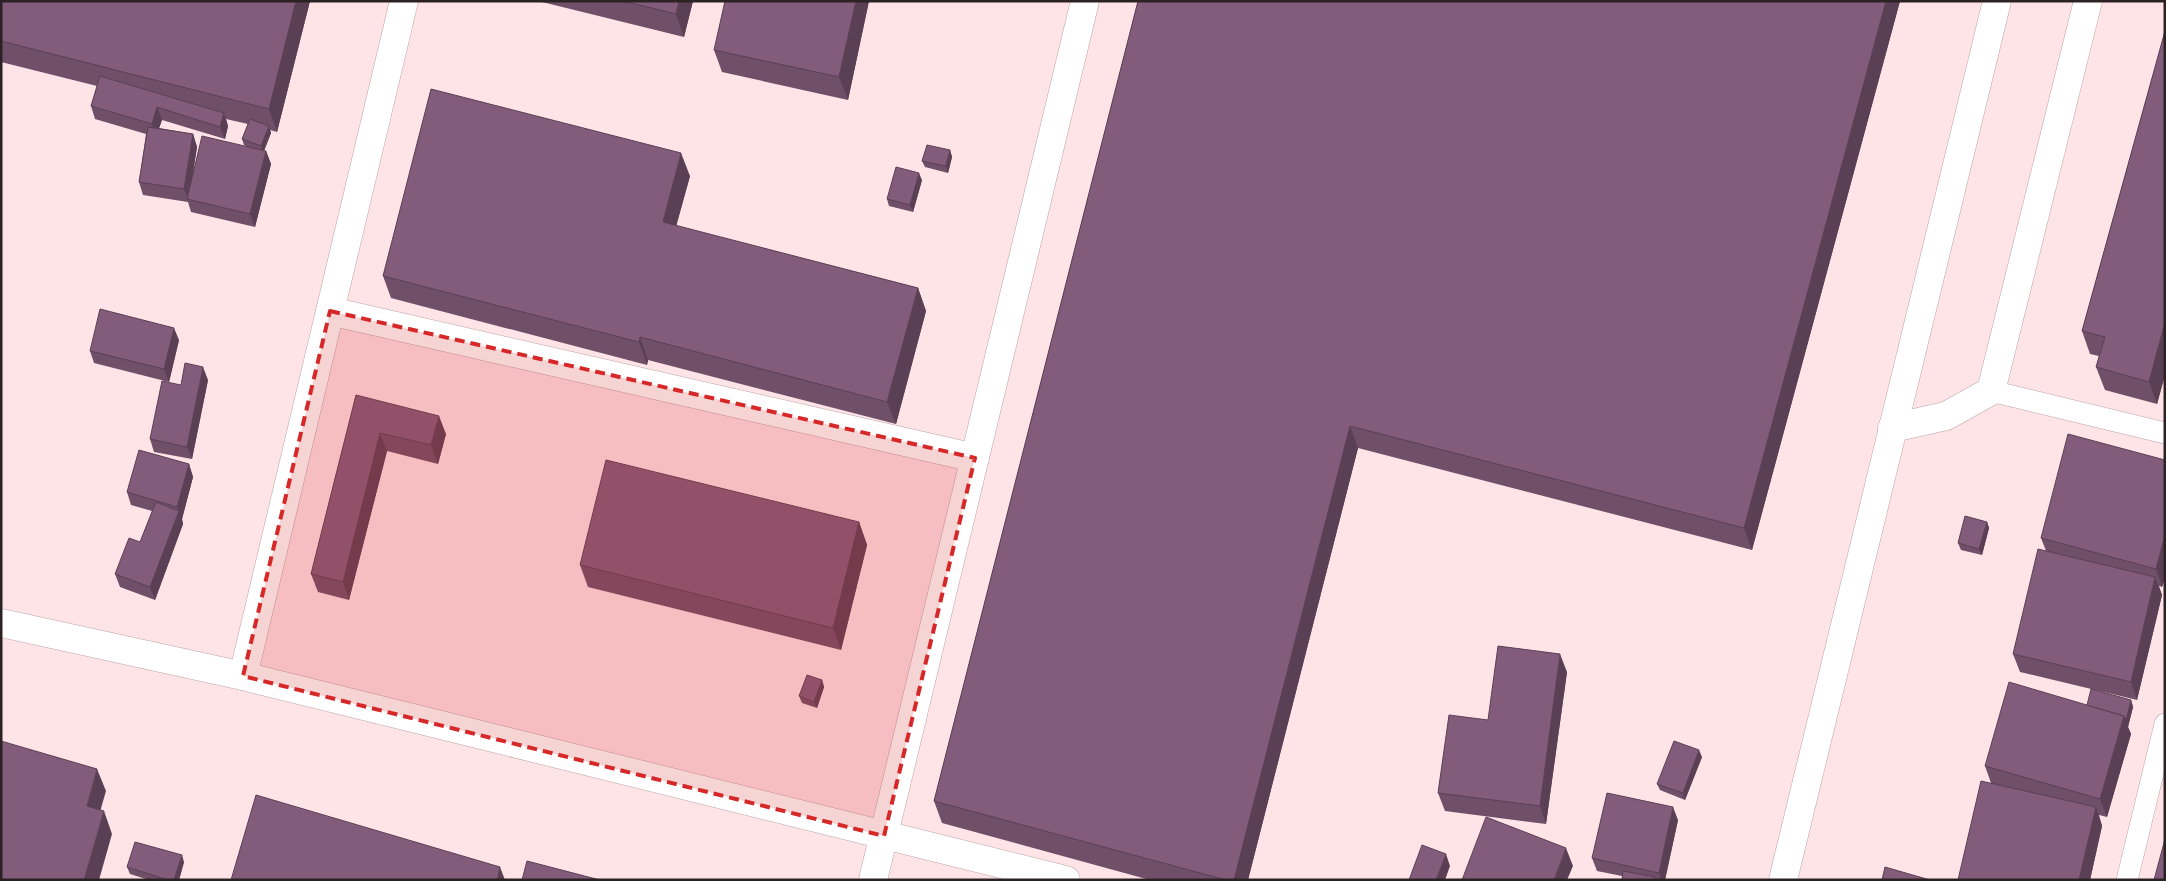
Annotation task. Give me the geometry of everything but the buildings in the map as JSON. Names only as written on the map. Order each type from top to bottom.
[{"type":"street","points":[[243,676],[404,1]]},
{"type":"street","points":[[873,880],[1085,1]]},
{"type":"street","points":[[1783,880],[1997,1]]},
{"type":"street","points":[[1892,428],[1946,416],[1991,391],[2088,1]]},
{"type":"street","points":[[330,311],[975,458]]},
{"type":"street","points":[[1,623],[243,676],[1066,880]]},
{"type":"lane","points":[[1991,391],[2165,433]]},
{"type":"lane","points":[[2127,880],[2165,724]]},
{"type":"highlighted area","points":[[330,311],[975,458],[884,836],[243,676]]}]
